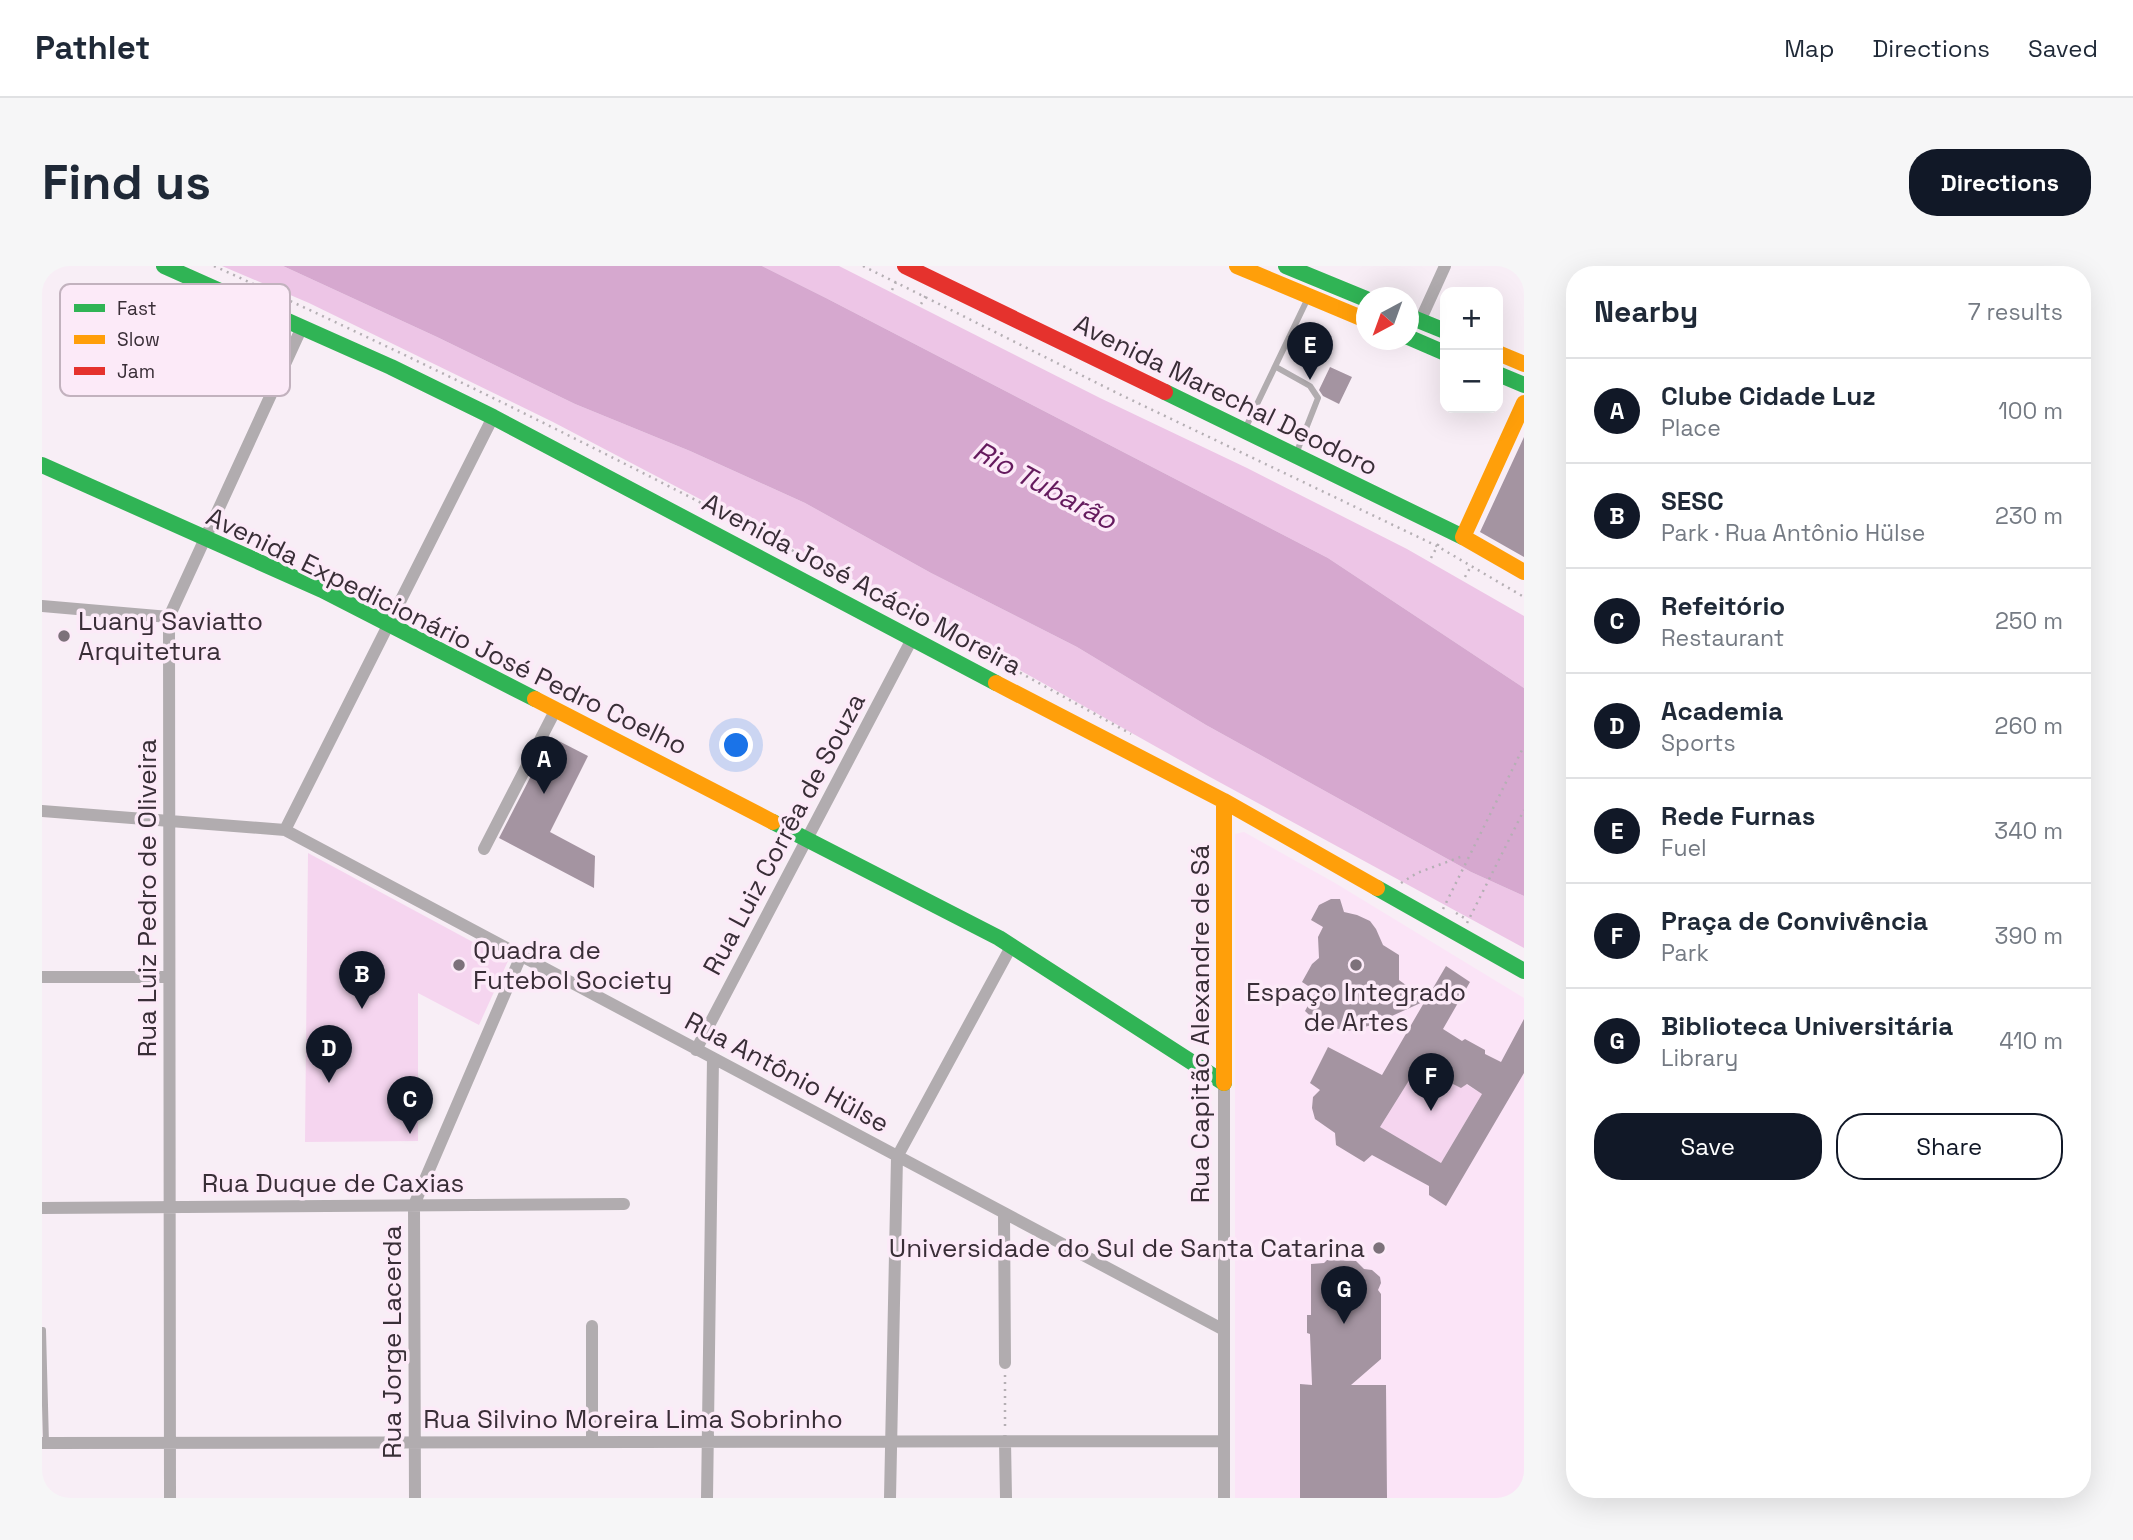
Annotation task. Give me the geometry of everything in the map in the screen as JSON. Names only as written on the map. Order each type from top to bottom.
[{"type":"main road","name":"Avenida José Acácio Moreira","points":[[164,266],[205,284]]},
{"type":"main road","points":[[1237,266],[1356,315]]},
{"type":"main road","points":[[1286,266],[1356,295]]},
{"type":"main road","name":"Avenida Marechal Deodoro","points":[[915,268],[1464,537],[1524,572]]},
{"type":"main road","points":[[1419,321],[1440,329]]},
{"type":"main road","name":"Avenida José Acácio Moreira","points":[[290,322],[494,417],[1224,801],[1524,971]]},
{"type":"main road","points":[[1419,341],[1440,351]]},
{"type":"main road","points":[[1503,355],[1524,364]]},
{"type":"main road","points":[[1503,376],[1524,385]]},
{"type":"main road","points":[[1464,537],[1524,403]]},
{"type":"main road","name":"Avenida Expedicionário José Pedro Coelho","points":[[42,466],[322,590],[1012,945],[1224,1083]]},
{"type":"main road","name":"Rua Capitão Alexandre de Sá","points":[[1224,801],[1224,1083]]},
{"type":"street","points":[[1419,312],[1445,266]]},
{"type":"street","name":"Rua Luiz Pedro de Oliveira","points":[[290,353],[302,327]]},
{"type":"street","name":"Rua Luiz Pedro de Oliveira","points":[[170,1498],[169,617],[271,396]]},
{"type":"street","points":[[285,830],[494,417]]},
{"type":"street","points":[[42,606],[169,617]]},
{"type":"street","name":"Rua Luiz Corrêa de Souza","points":[[696,1050],[912,639]]},
{"type":"street","points":[[484,849],[556,709]]},
{"type":"street","name":"Rua Antônio Hülse","points":[[42,811],[285,830],[1224,1330]]},
{"type":"street","points":[[890,1498],[897,1157],[1012,945]]},
{"type":"street","name":"Rua Jorge Lacerda","points":[[415,1498],[414,1205],[521,956]]},
{"type":"street","points":[[42,978],[169,977]]},
{"type":"street","points":[[707,1498],[713,1058]]},
{"type":"street","name":"Rua Capitão Alexandre de Sá","points":[[1224,1083],[1224,1498]]},
{"type":"street","name":"Rua Duque de Caxias","points":[[42,1208],[624,1204]]},
{"type":"street","points":[[1004,1214],[1005,1363]]},
{"type":"street","points":[[592,1326],[592,1442]]},
{"type":"street","points":[[1005,1441],[1006,1498]]},
{"type":"street","name":"Rua Silvino Moreira Lima Sobrinho","points":[[44,1443],[1224,1441]]},
{"type":"lane","points":[[1244,431],[1309,296]]},
{"type":"lane","points":[[1276,367],[1310,386],[1318,398],[1295,456]]},
{"type":"lane","points":[[43,1330],[44,1443]]},
{"type":"path","points":[[214,266],[254,284]]},
{"type":"path","points":[[863,266],[1119,394],[1437,546],[1524,597]]},
{"type":"path","points":[[290,300],[528,413],[938,627],[1139,738]]},
{"type":"path","points":[[1444,907],[1524,746]]},
{"type":"path","points":[[1455,913],[1466,919],[1467,923],[1524,810]]},
{"type":"path","points":[[1401,883],[1417,873],[1463,856]]},
{"type":"path","points":[[1005,1363],[1005,1441]]},
{"type":"shaded area","points":[[222,266],[283,266],[575,404],[690,451],[805,503],[931,573],[1077,647],[1206,725],[1471,872],[1524,896],[1524,948],[1210,777],[927,618],[553,422],[290,295],[290,284],[264,284]]},
{"type":"shaded area","points":[[762,266],[839,266],[1407,549],[1524,616],[1524,688],[1328,558]]},
{"type":"shaded area","name":"Universidade do Sul de Santa Catarina","points":[[1244,832],[1335,883],[1524,998],[1524,1498],[1235,1498],[1235,834]]},
{"type":"shaded area","points":[[308,853],[508,961],[479,1025],[418,993],[418,1141],[305,1142]]},
{"type":"shaded area","points":[[1423,1058],[1482,1094],[1441,1163],[1380,1127]]},
{"type":"water","name":"Rio Tubarão","points":[[283,266],[762,266],[826,298],[1328,558],[1524,688],[1524,896],[1471,872],[1206,725],[1077,647],[931,573],[805,503],[690,451],[575,404]]},
{"type":"building","points":[[1330,367],[1352,377],[1339,404],[1323,396],[1319,390]]},
{"type":"building","points":[[1524,437],[1524,557],[1480,532]]},
{"type":"building","points":[[551,737],[588,756],[550,832],[595,856],[594,888],[499,838]]},
{"type":"building","points":[[1331,899],[1340,899],[1344,912],[1370,921],[1383,945],[1399,955],[1399,980],[1426,1000],[1446,966],[1470,982],[1443,1029],[1462,1041],[1465,1039],[1485,1050],[1485,1054],[1501,1062],[1524,1019],[1524,1073],[1446,1206],[1429,1195],[1429,1186],[1372,1155],[1364,1162],[1336,1145],[1335,1133],[1315,1119],[1313,1097],[1320,1090],[1310,1083],[1328,1047],[1382,1075],[1425,1001],[1372,1025],[1348,1031],[1320,1025],[1305,1011],[1316,991],[1302,982],[1312,964],[1319,958],[1318,937],[1323,927],[1311,920],[1319,905]],"holes":[[[1423,1058],[1445,1071],[1443,1079],[1461,1088],[1467,1084],[1482,1094],[1441,1163],[1380,1127]]]},
{"type":"building","points":[[1327,1260],[1356,1261],[1364,1269],[1372,1270],[1380,1277],[1378,1290],[1381,1294],[1381,1359],[1351,1385],[1386,1385],[1387,1498],[1300,1498],[1300,1384],[1312,1385],[1310,1334],[1307,1333],[1307,1315],[1311,1315],[1311,1264],[1324,1263]]},
{"type":"traffic: fast","points":[[164,266],[204,284]]},
{"type":"traffic: fast","points":[[1286,266],[1356,295]]},
{"type":"traffic: fast","points":[[1419,320],[1440,329]]},
{"type":"traffic: fast","points":[[290,322],[493,417],[996,683]]},
{"type":"traffic: fast","points":[[1419,342],[1440,351]]},
{"type":"traffic: fast","points":[[1503,376],[1524,385]]},
{"type":"traffic: fast","points":[[1165,392],[1463,537]]},
{"type":"traffic: fast","points":[[42,465],[322,590],[535,699]]},
{"type":"traffic: fast","points":[[773,822],[999,938],[1224,1083]]},
{"type":"traffic: fast","points":[[1377,888],[1524,971]]},
{"type":"traffic: slow","points":[[1237,266],[1356,316]]},
{"type":"traffic: slow","points":[[1503,355],[1524,364]]},
{"type":"traffic: slow","points":[[1524,403],[1463,537],[1524,572]]},
{"type":"traffic: slow","points":[[996,683],[1224,801],[1377,888]]},
{"type":"traffic: slow","points":[[535,699],[773,822]]},
{"type":"traffic: slow","points":[[1224,801],[1224,1083]]},
{"type":"traffic: jam","points":[[905,266],[1165,392]]},
{"type":"place","name":"Rede Furnas","points":[[1310,380]]},
{"type":"place","name":"Luany Saviatto Arquitetura","points":[[64,636]]},
{"type":"place","name":"Clube Cidade Luz","points":[[544,794]]},
{"type":"place","name":"Quadra de Futebol Society","points":[[459,965]]},
{"type":"place","name":"Espaço Integrado de Artes","points":[[1356,965]]},
{"type":"place","name":"SESC","points":[[362,1009]]},
{"type":"place","name":"Academia","points":[[329,1083]]},
{"type":"place","name":"Praça de Convivência","points":[[1431,1111]]},
{"type":"place","name":"Refeitório","points":[[410,1134]]},
{"type":"place","name":"Universidade do Sul de Santa Catarina","points":[[1379,1248]]},
{"type":"place","name":"Biblioteca Universitária","points":[[1344,1324]]}]
